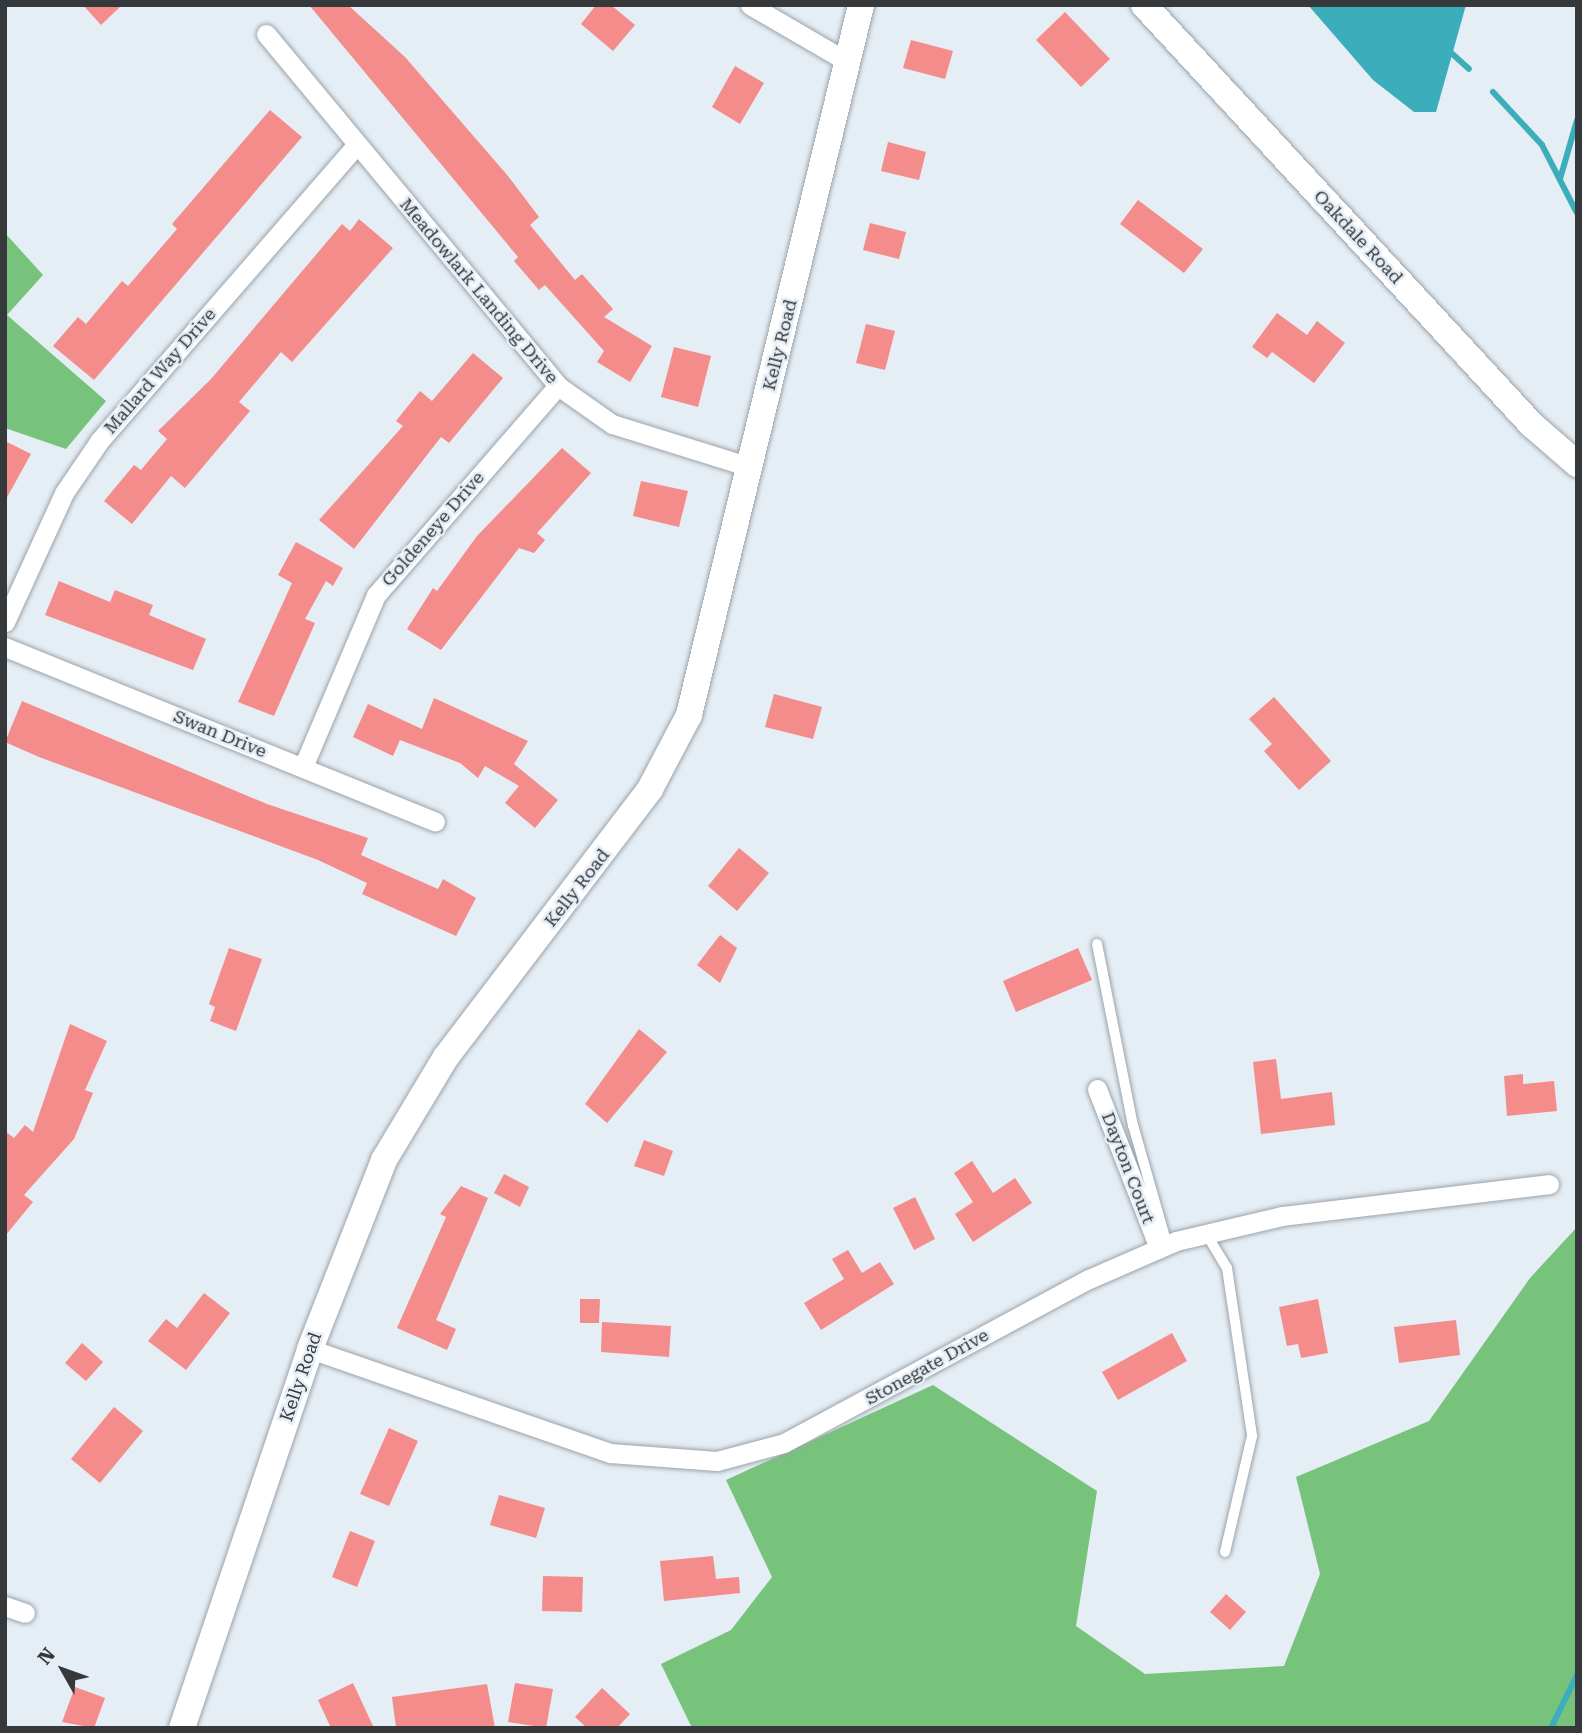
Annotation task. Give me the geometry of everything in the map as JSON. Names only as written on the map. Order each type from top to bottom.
[{"type":"street","points":[[750,5],[848,62]]},
{"type":"street","name":"Kelly Road","points":[[182,1728],[310,1349],[354,1228],[407,1117],[610,845],[677,743],[705,664],[861,5]]},
{"type":"street","name":"Oakdale Road","points":[[1144,5],[1532,425],[1577,464]]},
{"type":"street","name":"Meadowlark Landing Drive","points":[[266,34],[356,146],[558,386],[612,424],[750,467]]},
{"type":"street","name":"Mallard Way Drive","points":[[5,622],[64,493],[100,440],[356,146]]},
{"type":"street","name":"Goldeneye Drive","points":[[303,767],[376,595],[558,386]]},
{"type":"street","name":"Swan Drive","points":[[5,647],[435,822]]},
{"type":"street","name":"Dayton Court","points":[[1097,1089],[1163,1246]]},
{"type":"street","name":"Stonegate Drive","points":[[310,1349],[610,1452],[717,1461],[807,1431],[1089,1279],[1163,1246],[1204,1233],[1282,1216],[1549,1184]]},
{"type":"street","points":[[5,1606],[25,1613]]},
{"type":"lane","points":[[1097,944],[1133,1125],[1163,1246]]},
{"type":"lane","points":[[1204,1233],[1218,1244],[1227,1268],[1252,1436],[1225,1552]]},
{"type":"green space","points":[[5,233],[43,275],[7,315],[106,401],[66,449],[5,428]]},
{"type":"green space","points":[[1577,1227],[1577,1728],[692,1728],[661,1664],[731,1630],[772,1577],[726,1480],[933,1385],[1097,1491],[1076,1626],[1145,1674],[1284,1666],[1320,1574],[1296,1477],[1429,1421],[1530,1278]]},
{"type":"water","points":[[1308,5],[1466,5],[1436,112],[1414,112],[1373,80]]},
{"type":"building","points":[[83,5],[122,5],[101,25]]},
{"type":"building","points":[[309,5],[348,5],[405,57],[508,176],[539,217],[530,225],[575,280],[582,274],[613,309],[604,317],[652,346],[630,382],[597,362],[604,351],[545,285],[539,290],[514,261],[518,257]]},
{"type":"building","points":[[596,5],[611,5],[635,25],[613,51],[581,24]]},
{"type":"building","points":[[1065,12],[1110,59],[1081,87],[1036,40]]},
{"type":"building","points":[[911,40],[953,51],[945,79],[903,68]]},
{"type":"building","points":[[735,66],[764,83],[740,124],[712,107]]},
{"type":"building","points":[[270,110],[302,137],[94,380],[53,346],[78,317],[86,324],[122,281],[128,286],[177,229],[172,224]]},
{"type":"building","points":[[888,142],[926,152],[919,180],[881,171]]},
{"type":"building","points":[[1138,200],[1203,249],[1184,273],[1120,224]]},
{"type":"building","points":[[359,219],[393,248],[292,362],[281,352],[239,402],[250,411],[185,488],[171,476],[132,524],[104,501],[134,465],[141,470],[167,439],[158,431],[211,379],[342,224],[350,231]]},
{"type":"building","points":[[870,223],[906,232],[899,259],[863,250]]},
{"type":"building","points":[[1277,313],[1307,335],[1317,321],[1345,343],[1314,383],[1272,352],[1267,358],[1252,347]]},
{"type":"building","points":[[866,324],[895,331],[885,370],[856,363]]},
{"type":"building","points":[[674,347],[711,356],[698,407],[661,397]]},
{"type":"building","points":[[473,353],[503,378],[449,443],[441,437],[354,549],[319,520],[403,426],[396,421],[420,391],[432,401]]},
{"type":"building","points":[[5,441],[31,454],[5,501]]},
{"type":"building","points":[[562,448],[591,473],[537,533],[545,540],[534,553],[519,548],[441,650],[407,629],[433,588],[437,591],[477,536]]},
{"type":"building","points":[[641,481],[688,491],[679,527],[633,516]]},
{"type":"building","points":[[296,542],[343,568],[333,586],[326,581],[305,619],[315,623],[274,716],[238,702],[292,583],[278,575]]},
{"type":"building","points":[[59,581],[110,602],[115,590],[153,605],[149,615],[206,639],[193,670],[45,615]]},
{"type":"building","points":[[774,694],[822,707],[813,739],[765,727]]},
{"type":"building","points":[[1274,697],[1331,761],[1299,790],[1264,751],[1272,744],[1249,719]]},
{"type":"building","points":[[434,698],[528,741],[514,764],[558,800],[535,828],[505,803],[519,786],[485,766],[478,778],[460,763],[400,740],[393,756],[353,737],[368,704],[422,729]]},
{"type":"building","points":[[22,701],[267,804],[368,838],[361,855],[438,889],[443,879],[476,898],[456,936],[362,894],[367,883],[318,860],[39,757],[5,742]]},
{"type":"building","points":[[739,848],[769,873],[737,911],[708,886]]},
{"type":"building","points":[[720,935],[737,948],[720,983],[697,965]]},
{"type":"building","points":[[229,948],[262,959],[236,1031],[210,1021],[215,1007],[209,1004]]},
{"type":"building","points":[[1078,948],[1092,980],[1016,1012],[1003,981]]},
{"type":"building","points":[[70,1024],[107,1041],[85,1090],[93,1093],[74,1139],[24,1195],[33,1202],[5,1236],[5,1131],[14,1138],[25,1125],[33,1132]]},
{"type":"building","points":[[639,1029],[667,1052],[607,1123],[585,1104]]},
{"type":"building","points":[[1276,1059],[1281,1099],[1332,1092],[1335,1125],[1261,1134],[1253,1062]]},
{"type":"building","points":[[1523,1074],[1523,1084],[1554,1081],[1557,1111],[1507,1116],[1504,1076]]},
{"type":"building","points":[[644,1140],[673,1151],[664,1176],[634,1166]]},
{"type":"building","points":[[972,1161],[993,1193],[1015,1178],[1032,1203],[973,1242],[955,1214],[973,1202],[954,1173]]},
{"type":"building","points":[[504,1174],[529,1187],[520,1207],[494,1193]]},
{"type":"building","points":[[461,1186],[488,1198],[436,1320],[456,1329],[447,1350],[397,1328],[446,1217],[440,1214]]},
{"type":"building","points":[[915,1197],[935,1239],[914,1250],[893,1208]]},
{"type":"building","points":[[848,1250],[862,1273],[880,1262],[894,1284],[821,1330],[804,1303],[844,1279],[832,1259]]},
{"type":"building","points":[[204,1293],[230,1313],[186,1370],[148,1341],[166,1319],[177,1328]]},
{"type":"building","points":[[580,1299],[600,1299],[599,1323],[580,1323]]},
{"type":"building","points":[[1318,1299],[1328,1353],[1301,1358],[1298,1344],[1287,1346],[1279,1307]]},
{"type":"building","points":[[1456,1320],[1460,1355],[1399,1363],[1394,1327]]},
{"type":"building","points":[[602,1322],[671,1326],[669,1357],[601,1352]]},
{"type":"building","points":[[1172,1333],[1187,1361],[1118,1400],[1102,1372]]},
{"type":"building","points":[[82,1343],[103,1362],[86,1381],[65,1363]]},
{"type":"building","points":[[114,1407],[143,1431],[100,1483],[71,1459]]},
{"type":"building","points":[[389,1428],[418,1441],[389,1506],[360,1494]]},
{"type":"building","points":[[499,1495],[545,1508],[536,1538],[490,1525]]},
{"type":"building","points":[[350,1531],[375,1541],[357,1587],[332,1577]]},
{"type":"building","points":[[713,1556],[716,1579],[739,1577],[740,1593],[664,1601],[660,1561]]},
{"type":"building","points":[[543,1576],[583,1577],[582,1612],[542,1611]]},
{"type":"building","points":[[1226,1594],[1246,1612],[1230,1630],[1210,1612]]},
{"type":"building","points":[[353,1683],[374,1728],[331,1728],[318,1700]]},
{"type":"building","points":[[515,1683],[553,1689],[546,1728],[508,1722]]},
{"type":"building","points":[[487,1684],[495,1728],[396,1728],[392,1697]]},
{"type":"building","points":[[75,1687],[105,1698],[94,1728],[62,1722]]},
{"type":"building","points":[[602,1688],[630,1714],[617,1728],[587,1728],[575,1717]]},
{"type":"waterway","points":[[1448,50],[1469,69]]},
{"type":"waterway","points":[[1493,92],[1542,145],[1577,213]]},
{"type":"waterway","points":[[1560,179],[1577,120]]},
{"type":"waterway","points":[[1551,1728],[1577,1675]]}]
